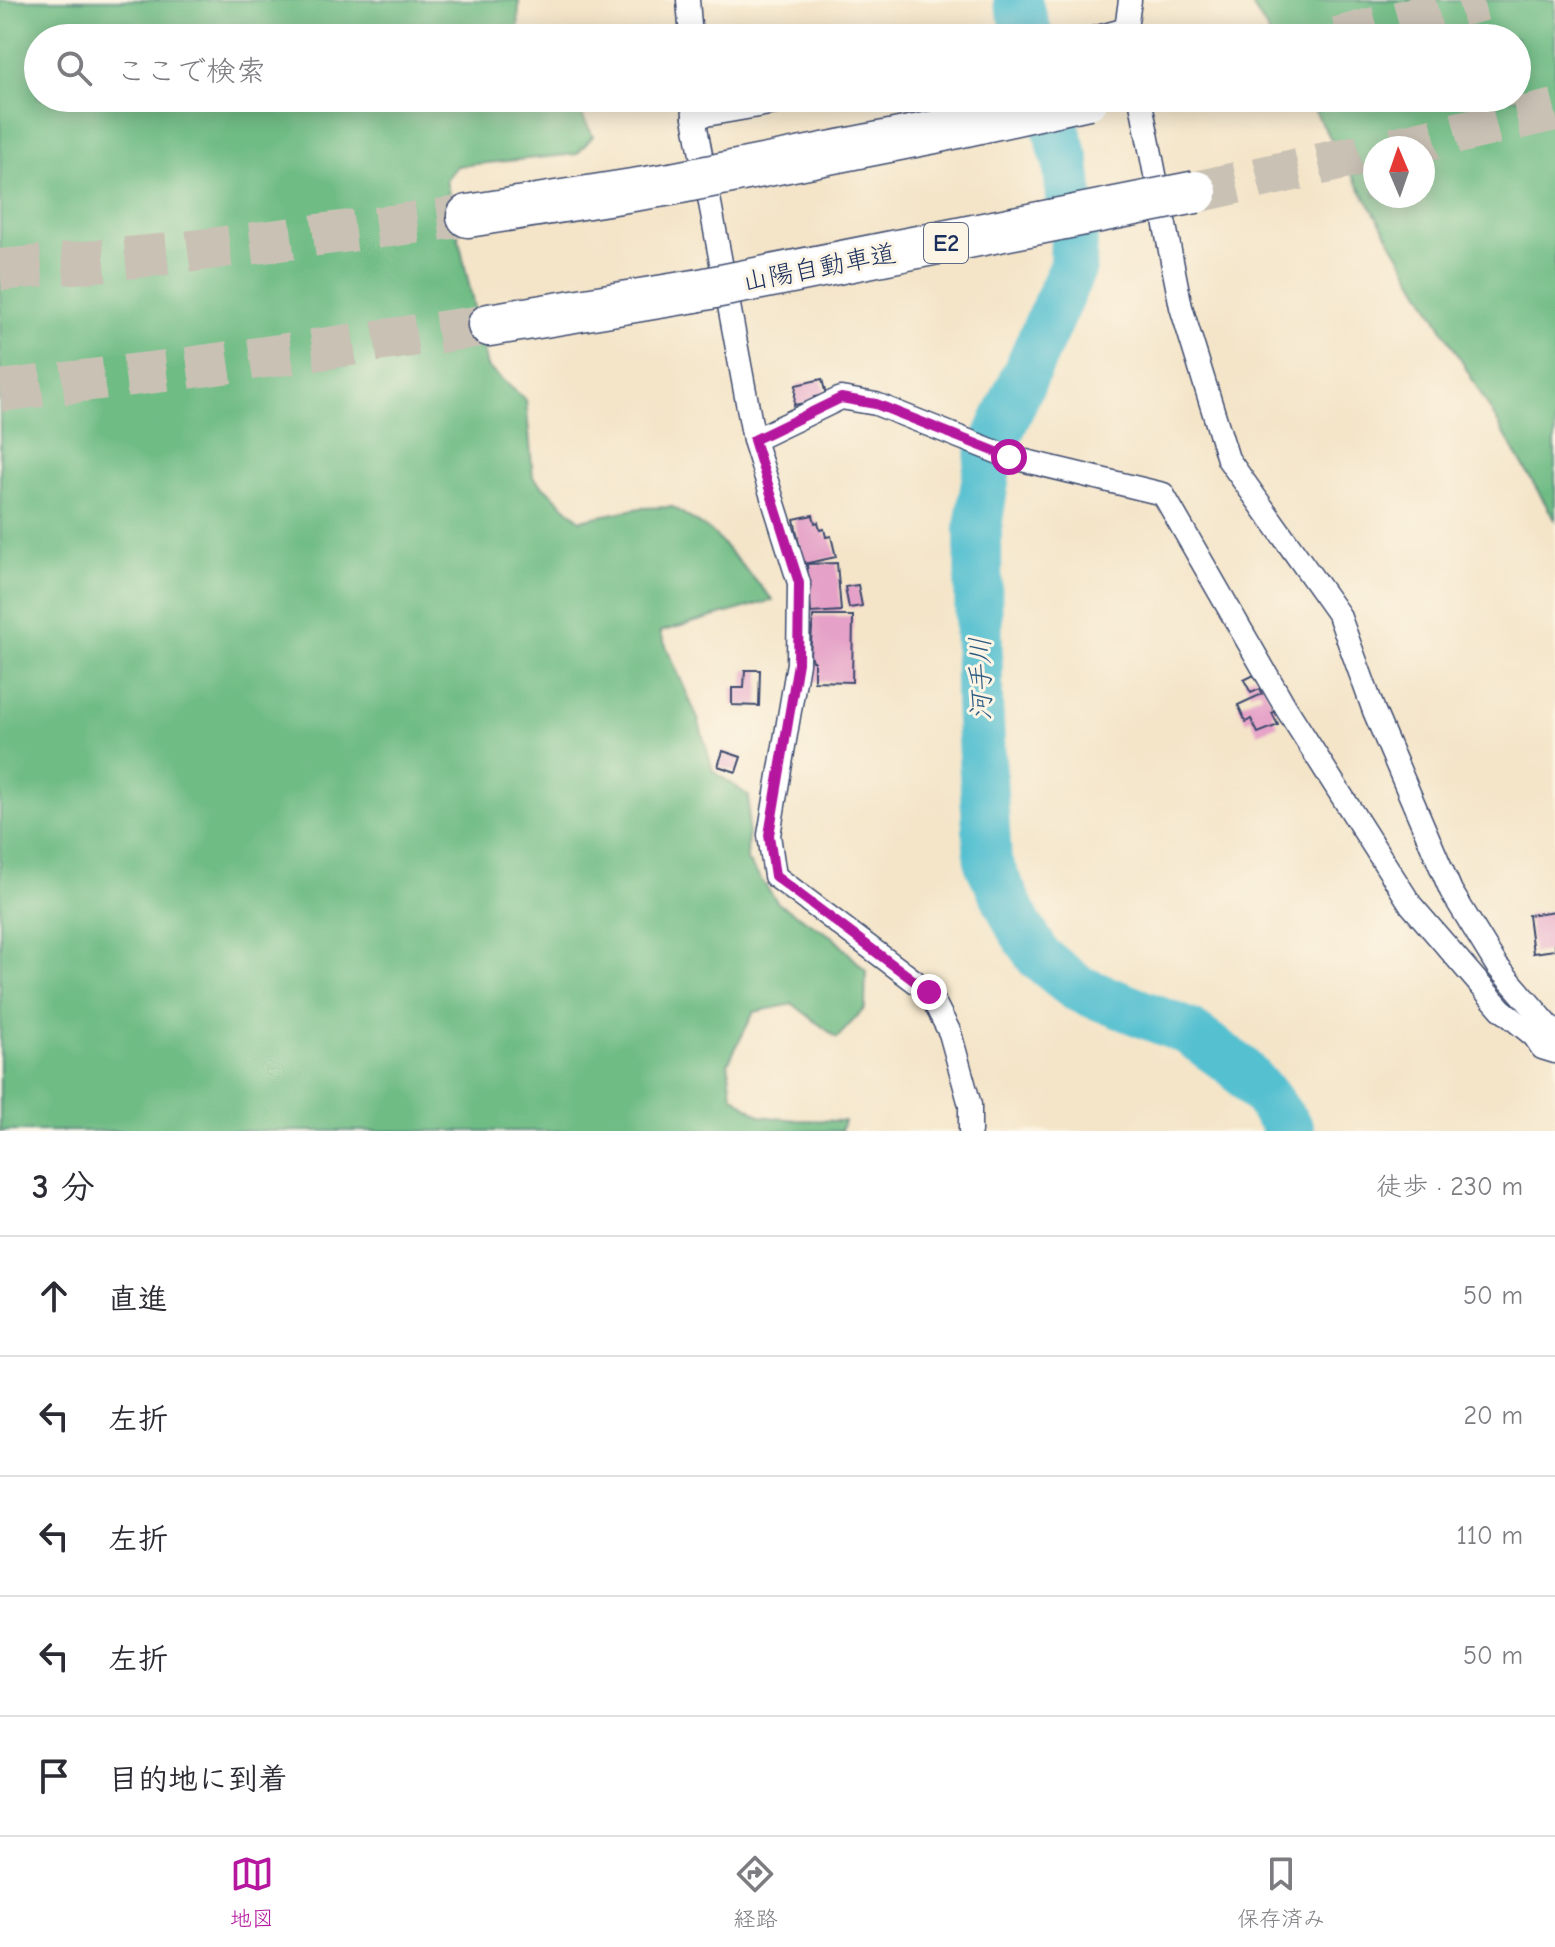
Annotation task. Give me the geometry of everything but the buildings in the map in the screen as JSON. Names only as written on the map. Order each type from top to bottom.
[{"type":"highway","points":[[468,216],[671,184],[1025,112]]},
{"type":"highway","name":"山陽自動車道","points":[[489,325],[695,291],[1196,192]]},
{"type":"street","points":[[688,0],[690,24]]},
{"type":"street","points":[[1128,24],[1130,0]]},
{"type":"street","points":[[694,112],[754,440],[799,583],[798,663],[769,835],[775,876],[929,992],[950,1033],[970,1105],[970,1131]]},
{"type":"street","points":[[1143,112],[1181,307],[1228,459],[1339,615],[1374,711],[1451,891],[1497,966],[1555,1033]]},
{"type":"street","points":[[754,440],[841,398],[876,404],[1009,457],[1163,494],[1286,708],[1411,905],[1501,1009],[1534,1036],[1542,1048],[1555,1052]]},
{"type":"green space","points":[[0,0],[519,0],[518,24],[24,24],[24,112],[580,112],[593,136],[577,154],[457,166],[446,180],[487,367],[526,400],[533,477],[580,520],[640,508],[673,507],[713,533],[773,600],[660,632],[698,719],[713,771],[749,796],[747,860],[778,903],[833,937],[866,971],[865,1008],[837,1038],[793,1004],[754,1012],[728,1063],[732,1095],[760,1116],[844,1121],[841,1131],[0,1131]]},
{"type":"green space","points":[[1249,0],[1555,0],[1555,520],[1372,208],[1435,208],[1435,136],[1363,136],[1363,193],[1315,112],[1531,112],[1531,24],[1264,24]]},
{"type":"waterway","name":"河手川","points":[[1017,0],[1025,24]]},
{"type":"waterway","name":"河手川","points":[[1051,112],[1066,162],[1074,236],[1073,267],[989,456],[978,527],[979,704],[988,863],[1019,926],[1039,957],[1077,988],[1189,1032],[1237,1066],[1266,1097],[1291,1131]]},
{"type":"tunnel","points":[[1391,24],[1483,0]]},
{"type":"tunnel","points":[[1435,138],[1555,110]]},
{"type":"tunnel","points":[[1196,192],[1363,155]]},
{"type":"tunnel","points":[[0,270],[169,254],[468,216]]},
{"type":"tunnel","points":[[0,391],[181,369],[489,325]]},
{"type":"route","points":[[929,992],[775,876],[769,835],[798,663],[799,583],[754,440],[841,398],[876,404],[1009,457]]}]
